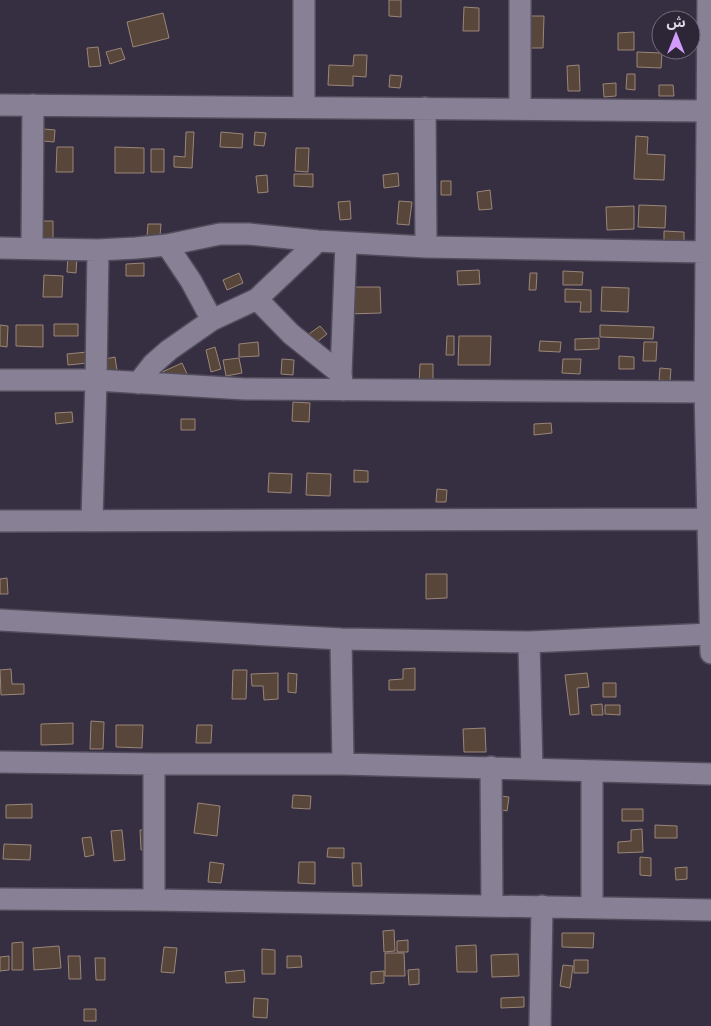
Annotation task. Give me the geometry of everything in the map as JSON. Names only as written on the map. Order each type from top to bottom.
[{"type":"street","points":[[304,0],[304,107]]},
{"type":"street","points":[[520,0],[520,109]]},
{"type":"street","points":[[0,620],[341,639],[529,642],[711,640],[705,392],[708,0]]},
{"type":"street","points":[[0,105],[707,111]]},
{"type":"street","points":[[32,248],[33,105]]},
{"type":"street","points":[[425,108],[426,247]]},
{"type":"street","points":[[0,248],[98,250],[168,245],[220,234],[249,234],[318,241],[426,247],[706,252]]},
{"type":"street","points":[[138,382],[169,350],[212,320],[257,299],[318,241]]},
{"type":"street","points":[[342,382],[346,243]]},
{"type":"street","points":[[168,245],[191,281],[212,320]]},
{"type":"street","points":[[92,520],[98,250]]},
{"type":"street","points":[[257,299],[342,382]]},
{"type":"street","points":[[0,380],[96,380],[245,389],[342,382],[705,392]]},
{"type":"street","points":[[0,521],[708,519]]},
{"type":"street","points":[[341,639],[343,764]]},
{"type":"street","points":[[529,642],[532,769]]},
{"type":"street","points":[[0,762],[343,764],[711,774]]},
{"type":"street","points":[[154,764],[154,900]]},
{"type":"street","points":[[490,768],[492,906]]},
{"type":"street","points":[[592,771],[592,908]]},
{"type":"street","points":[[0,899],[711,910]]},
{"type":"street","points":[[540,1026],[542,906]]},
{"type":"building","points":[[389,0],[401,0],[401,17],[389,16]]},
{"type":"building","points":[[464,7],[479,8],[479,31],[463,31]]},
{"type":"building","points":[[163,13],[169,38],[133,47],[127,22]]},
{"type":"building","points":[[531,16],[544,16],[543,48],[530,48]]},
{"type":"building","points":[[634,32],[634,50],[618,50],[618,33]]},
{"type":"building","points":[[98,47],[101,66],[89,67],[87,48]]},
{"type":"building","points":[[121,48],[125,59],[110,64],[106,52]]},
{"type":"building","points":[[637,52],[651,53],[651,60],[662,60],[661,68],[637,67]]},
{"type":"building","points":[[354,55],[367,55],[366,77],[353,76],[353,86],[328,85],[329,65],[353,66]]},
{"type":"building","points":[[579,65],[580,91],[568,91],[567,66]]},
{"type":"building","points":[[627,74],[635,74],[635,90],[626,89]]},
{"type":"building","points":[[390,75],[402,76],[400,88],[389,87]]},
{"type":"building","points":[[616,83],[616,96],[604,97],[603,84]]},
{"type":"building","points":[[659,85],[673,85],[674,96],[659,96]]},
{"type":"building","points":[[44,129],[55,130],[54,142],[43,141]]},
{"type":"building","points":[[186,132],[194,132],[192,168],[174,167],[174,156],[185,157]]},
{"type":"building","points":[[221,132],[243,134],[242,148],[220,147]]},
{"type":"building","points":[[255,132],[266,133],[264,146],[254,145]]},
{"type":"building","points":[[636,136],[648,137],[647,154],[665,155],[664,180],[634,179]]},
{"type":"building","points":[[57,147],[73,147],[73,172],[56,172]]},
{"type":"building","points":[[115,147],[144,148],[144,173],[115,173]]},
{"type":"building","points":[[296,148],[309,148],[308,172],[295,171]]},
{"type":"building","points":[[151,149],[164,149],[164,172],[151,172]]},
{"type":"building","points":[[398,173],[399,186],[384,188],[383,175]]},
{"type":"building","points":[[294,174],[313,174],[313,187],[294,186]]},
{"type":"building","points":[[267,175],[268,192],[258,193],[256,176]]},
{"type":"building","points":[[441,181],[451,181],[451,195],[441,195]]},
{"type":"building","points":[[490,190],[492,209],[479,210],[477,192]]},
{"type":"building","points":[[350,201],[351,219],[340,220],[338,202]]},
{"type":"building","points":[[399,201],[412,202],[409,225],[397,224]]},
{"type":"building","points":[[639,205],[666,206],[665,228],[638,227]]},
{"type":"building","points":[[634,206],[634,229],[607,230],[606,207]]},
{"type":"building","points":[[40,221],[53,221],[53,238],[40,238]]},
{"type":"building","points":[[148,224],[161,224],[160,236],[147,236]]},
{"type":"building","points":[[664,231],[684,232],[684,244],[664,243]]},
{"type":"building","points":[[68,255],[77,256],[76,273],[67,272]]},
{"type":"building","points":[[144,263],[144,276],[126,276],[126,264]]},
{"type":"building","points":[[479,270],[480,284],[458,285],[457,271]]},
{"type":"building","points":[[563,271],[583,272],[582,285],[563,285]]},
{"type":"building","points":[[239,273],[243,283],[227,290],[223,280]]},
{"type":"building","points":[[530,273],[537,273],[536,290],[529,290]]},
{"type":"building","points":[[44,275],[63,276],[62,297],[43,297]]},
{"type":"building","points":[[347,287],[380,287],[381,313],[347,314]]},
{"type":"building","points":[[602,287],[629,288],[628,312],[601,311]]},
{"type":"building","points":[[565,289],[591,290],[591,312],[580,312],[581,302],[565,302]]},
{"type":"building","points":[[54,324],[78,324],[78,336],[54,336]]},
{"type":"building","points":[[0,325],[8,326],[7,347],[0,346]]},
{"type":"building","points":[[16,325],[43,325],[43,347],[16,346]]},
{"type":"building","points":[[600,325],[654,327],[653,339],[600,337]]},
{"type":"building","points":[[320,326],[327,334],[313,345],[306,336]]},
{"type":"building","points":[[447,336],[454,336],[454,355],[446,355]]},
{"type":"building","points":[[459,336],[491,336],[490,365],[458,365]]},
{"type":"building","points":[[599,338],[599,349],[575,350],[575,339]]},
{"type":"building","points":[[540,341],[561,342],[560,352],[539,351]]},
{"type":"building","points":[[258,342],[259,356],[239,357],[239,344]]},
{"type":"building","points":[[644,342],[657,342],[656,361],[643,361]]},
{"type":"building","points":[[215,347],[221,369],[211,372],[206,350]]},
{"type":"building","points":[[87,352],[88,363],[68,365],[67,354]]},
{"type":"building","points":[[619,356],[634,357],[634,369],[619,369]]},
{"type":"building","points":[[115,357],[117,370],[108,371],[105,359]]},
{"type":"building","points":[[239,358],[242,373],[226,376],[223,360]]},
{"type":"building","points":[[282,359],[294,360],[293,375],[281,374]]},
{"type":"building","points":[[563,359],[581,359],[580,374],[562,373]]},
{"type":"building","points":[[182,363],[188,376],[167,386],[160,373]]},
{"type":"building","points":[[420,364],[433,364],[433,384],[419,384]]},
{"type":"building","points":[[660,368],[671,369],[670,381],[659,380]]},
{"type":"building","points":[[293,402],[310,403],[309,422],[292,421]]},
{"type":"building","points":[[72,412],[73,422],[56,424],[55,413]]},
{"type":"building","points":[[181,419],[195,419],[195,430],[181,430]]},
{"type":"building","points":[[551,423],[552,433],[534,435],[534,424]]},
{"type":"building","points":[[354,470],[368,471],[368,482],[354,482]]},
{"type":"building","points":[[269,473],[292,474],[291,493],[268,492]]},
{"type":"building","points":[[307,473],[331,474],[330,496],[306,495]]},
{"type":"building","points":[[437,489],[447,490],[446,502],[436,502]]},
{"type":"building","points":[[426,574],[447,574],[447,598],[426,599]]},
{"type":"building","points":[[7,578],[8,594],[0,594],[0,579]]},
{"type":"building","points":[[415,668],[415,690],[389,690],[389,680],[403,679],[403,669]]},
{"type":"building","points":[[11,669],[12,684],[24,684],[24,694],[1,695],[0,670]]},
{"type":"building","points":[[233,670],[247,670],[246,699],[232,699]]},
{"type":"building","points":[[278,673],[278,699],[264,700],[263,686],[252,686],[251,674]]},
{"type":"building","points":[[288,673],[297,674],[296,693],[288,692]]},
{"type":"building","points":[[587,673],[589,687],[577,688],[579,714],[570,715],[565,675]]},
{"type":"building","points":[[603,683],[616,683],[616,697],[603,697]]},
{"type":"building","points":[[602,704],[603,715],[592,715],[591,705]]},
{"type":"building","points":[[605,705],[620,705],[620,715],[605,714]]},
{"type":"building","points":[[91,721],[104,722],[103,749],[90,749]]},
{"type":"building","points":[[73,723],[73,744],[41,745],[41,724]]},
{"type":"building","points":[[116,725],[143,725],[142,748],[116,747]]},
{"type":"building","points":[[197,725],[212,725],[211,743],[196,743]]},
{"type":"building","points":[[485,728],[486,752],[464,752],[463,729]]},
{"type":"building","points":[[293,795],[311,796],[310,809],[292,808]]},
{"type":"building","points":[[500,796],[509,797],[507,811],[498,809]]},
{"type":"building","points":[[198,803],[220,806],[217,836],[194,833]]},
{"type":"building","points":[[32,804],[32,818],[6,818],[6,805]]},
{"type":"building","points":[[622,809],[643,809],[643,821],[622,821]]},
{"type":"building","points":[[655,825],[677,826],[677,838],[655,838]]},
{"type":"building","points":[[642,829],[643,852],[618,853],[618,842],[631,841],[631,830]]},
{"type":"building","points":[[122,830],[125,860],[114,861],[111,831]]},
{"type":"building","points":[[140,830],[150,830],[150,849],[141,850]]},
{"type":"building","points":[[91,837],[94,855],[85,857],[82,838]]},
{"type":"building","points":[[4,844],[31,845],[30,860],[3,859]]},
{"type":"building","points":[[328,848],[344,848],[344,858],[327,857]]},
{"type":"building","points":[[640,857],[651,858],[651,876],[640,875]]},
{"type":"building","points":[[210,862],[224,864],[221,883],[208,882]]},
{"type":"building","points":[[299,862],[315,862],[315,884],[298,883]]},
{"type":"building","points":[[352,863],[361,863],[362,886],[353,886]]},
{"type":"building","points":[[687,867],[687,879],[676,880],[675,868]]},
{"type":"building","points":[[394,930],[395,951],[384,952],[383,931]]},
{"type":"building","points":[[562,933],[594,933],[593,948],[562,947]]},
{"type":"building","points":[[408,940],[408,952],[397,952],[397,941]]},
{"type":"building","points":[[23,942],[23,970],[12,970],[12,943]]},
{"type":"building","points":[[476,945],[477,972],[457,972],[456,946]]},
{"type":"building","points":[[59,946],[61,968],[34,970],[33,948]]},
{"type":"building","points":[[164,947],[177,948],[174,973],[161,972]]},
{"type":"building","points":[[262,949],[275,950],[275,974],[262,974]]},
{"type":"building","points":[[385,953],[404,953],[405,976],[385,976]]},
{"type":"building","points":[[518,954],[519,976],[492,977],[491,955]]},
{"type":"building","points":[[9,956],[9,970],[0,971],[0,957]]},
{"type":"building","points":[[68,956],[80,956],[81,979],[69,979]]},
{"type":"building","points":[[287,956],[301,956],[302,967],[287,968]]},
{"type":"building","points":[[95,958],[105,958],[105,980],[96,980]]},
{"type":"building","points":[[574,960],[588,960],[588,973],[574,973]]},
{"type":"building","points":[[563,965],[573,966],[570,988],[560,986]]},
{"type":"building","points":[[419,969],[419,984],[409,985],[408,970]]},
{"type":"building","points":[[244,970],[245,982],[226,983],[225,972]]},
{"type":"building","points":[[384,971],[384,983],[371,984],[371,972]]},
{"type":"building","points":[[524,997],[524,1007],[501,1008],[501,998]]},
{"type":"building","points":[[254,998],[268,999],[267,1018],[253,1017]]},
{"type":"building","points":[[84,1009],[96,1009],[96,1021],[84,1021]]}]
